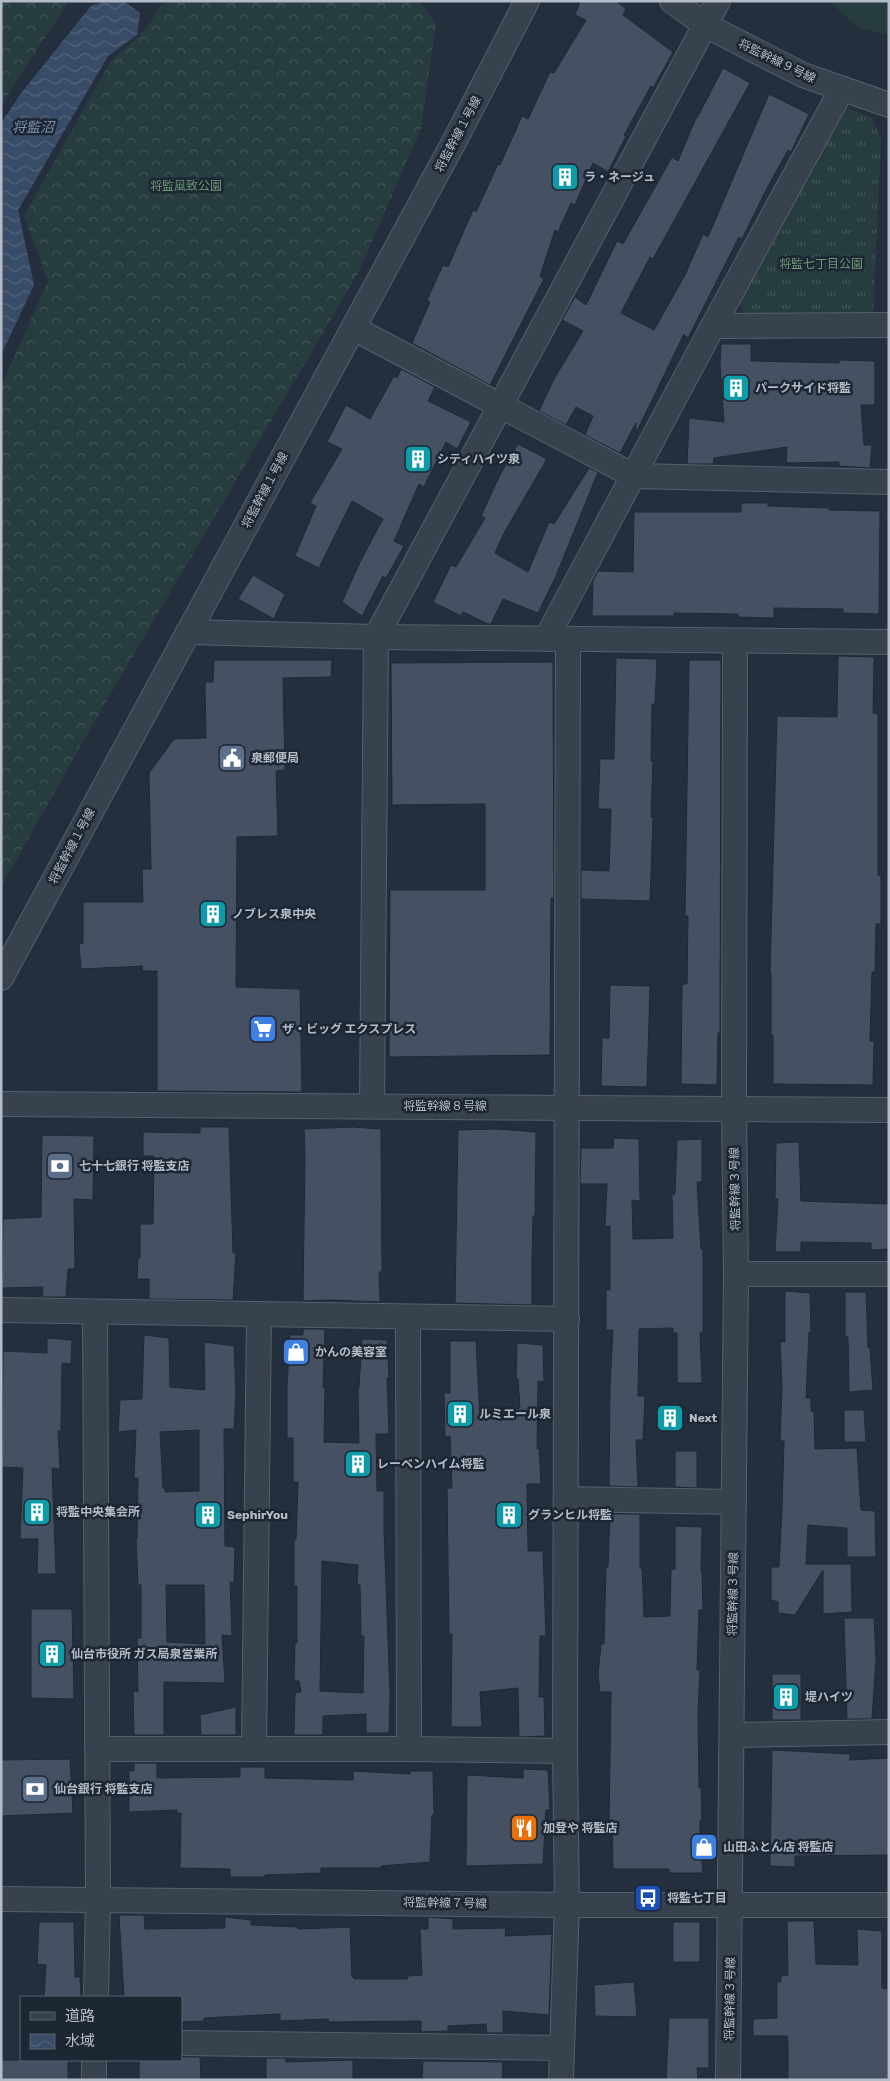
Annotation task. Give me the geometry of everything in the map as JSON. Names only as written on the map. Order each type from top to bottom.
[{"type":"street","name":"将監幹線１号線","points":[[1,978],[455,140],[527,1]]},
{"type":"street","name":"将監幹線９号線","points":[[672,1],[705,25],[803,75],[889,105]]},
{"type":"street","points":[[372,1105],[376,638],[718,1]]},
{"type":"street","points":[[561,2080],[567,1905],[565,1751],[567,1106],[557,639],[634,476],[842,89]]},
{"type":"street","points":[[713,326],[889,325]]},
{"type":"street","points":[[353,328],[634,476],[889,482]]},
{"type":"street","points":[[188,632],[376,638],[889,642]]},
{"type":"street","name":"将監幹線３号線","points":[[728,2080],[736,1274],[734,1109],[735,641]]},
{"type":"street","name":"将監幹線８号線","points":[[1,1104],[567,1106],[889,1110]]},
{"type":"street","points":[[736,1274],[889,1274]]},
{"type":"street","points":[[1,1310],[567,1319]]},
{"type":"street","points":[[95,1312],[98,1749],[96,1996]]},
{"type":"street","points":[[254,1749],[259,1314]]},
{"type":"street","points":[[408,1317],[409,1748]]},
{"type":"street","points":[[566,1499],[734,1502]]},
{"type":"street","points":[[732,1735],[889,1732]]},
{"type":"street","points":[[98,1749],[409,1748],[565,1751]]},
{"type":"street","name":"将監幹線７号線","points":[[1,1899],[567,1905],[889,1905]]},
{"type":"street","points":[[182,2043],[562,2048]]},
{"type":"street","points":[[94,2061],[94,2080]]},
{"type":"green space","points":[[1,1],[69,1],[17,80],[1,108]]},
{"type":"green space","name":"将監風致公園","points":[[163,1],[419,1],[436,23],[421,129],[358,273],[90,729],[1,887],[1,387],[48,281],[24,216],[110,62],[148,27]]},
{"type":"green space","points":[[829,1],[889,1],[889,35],[859,28]]},
{"type":"green space","name":"将監七丁目公園","points":[[844,107],[872,118],[881,139],[873,318],[748,319],[738,303]]},
{"type":"water","name":"将監沼","points":[[104,1],[123,1],[140,13],[137,35],[108,56],[18,210],[34,285],[1,355],[1,123],[22,92],[91,6]]},
{"type":"building","points":[[580,1],[616,1],[626,9],[623,15],[673,52],[653,88],[651,86],[624,135],[626,136],[608,172],[593,163],[575,205],[571,203],[558,232],[555,230],[540,276],[544,279],[490,385],[412,343],[430,302],[427,300],[443,265],[448,267],[473,210],[476,212],[522,116],[528,119],[550,72],[554,73],[586,20],[575,15]]},
{"type":"building","points":[[723,68],[750,83],[653,259],[650,257],[621,313],[654,330],[685,275],[703,234],[708,237],[769,94],[809,114],[791,152],[788,150],[742,239],[739,237],[688,338],[684,334],[636,433],[636,423],[620,453],[585,435],[593,416],[576,407],[566,425],[539,411],[554,379],[583,331],[562,320],[575,297],[586,305],[617,241],[623,244],[672,157],[678,161],[696,118]]},
{"type":"building","points":[[721,344],[751,344],[751,361],[839,363],[839,360],[875,361],[875,405],[861,405],[864,445],[872,445],[870,468],[839,466],[839,462],[786,463],[787,447],[714,458],[713,464],[687,464],[689,418],[724,422],[720,365]]},
{"type":"building","points":[[401,369],[435,387],[428,401],[471,422],[457,449],[446,442],[424,487],[419,484],[394,541],[404,546],[386,578],[383,576],[362,616],[342,602],[361,560],[383,519],[352,501],[319,568],[295,556],[316,506],[310,503],[342,449],[327,442],[346,405],[370,419],[394,376],[397,378]]},
{"type":"building","points":[[518,444],[547,459],[504,533],[495,553],[528,572],[549,522],[554,524],[589,468],[598,472],[556,576],[538,613],[503,599],[491,624],[488,624],[463,612],[461,616],[433,602],[451,565],[456,567],[485,518],[481,516],[500,475]]},
{"type":"building","points":[[741,503],[768,503],[768,506],[829,508],[829,510],[880,511],[879,614],[843,613],[843,609],[774,608],[774,618],[738,617],[738,614],[674,613],[674,616],[592,616],[593,581],[598,571],[633,572],[634,512],[741,512]]},
{"type":"building","points":[[253,575],[285,594],[274,619],[238,599]]},
{"type":"building","points":[[838,656],[874,657],[873,713],[878,714],[878,875],[881,876],[881,924],[876,924],[875,972],[872,972],[870,1041],[874,1041],[873,1085],[773,1084],[770,974],[777,716],[837,717]]},
{"type":"building","points":[[616,658],[657,659],[655,704],[652,704],[651,761],[653,761],[651,817],[653,817],[650,901],[581,899],[581,870],[609,871],[611,809],[598,809],[600,759],[614,759]]},
{"type":"building","points":[[214,660],[332,660],[331,677],[283,678],[285,770],[276,771],[278,836],[237,837],[236,987],[300,989],[302,1092],[157,1091],[157,971],[143,971],[142,966],[81,969],[79,944],[83,943],[83,902],[143,902],[142,869],[151,869],[149,773],[174,739],[206,738],[205,682],[213,682]]},
{"type":"building","points":[[689,660],[721,660],[720,1033],[718,1033],[717,1085],[681,1084],[682,984],[687,984],[688,916],[685,916]]},
{"type":"building","points":[[553,662],[554,898],[551,898],[550,1055],[389,1057],[390,890],[485,890],[485,804],[392,805],[391,663]]},
{"type":"building","points":[[610,985],[650,986],[647,1087],[601,1086],[602,1038],[609,1038]]},
{"type":"building","points":[[200,1127],[229,1127],[233,1253],[236,1253],[233,1300],[149,1299],[149,1279],[137,1279],[138,1258],[140,1258],[140,1224],[153,1224],[154,1156],[143,1156],[143,1132],[200,1133]]},
{"type":"building","points":[[353,1127],[381,1129],[382,1272],[379,1272],[380,1302],[303,1301],[304,1129]]},
{"type":"building","points":[[497,1129],[536,1132],[532,1305],[455,1303],[458,1130]]},
{"type":"building","points":[[42,1135],[94,1136],[93,1200],[74,1199],[75,1269],[68,1269],[66,1297],[42,1297],[43,1287],[2,1288],[3,1219],[41,1217]]},
{"type":"building","points":[[614,1138],[639,1139],[640,1201],[632,1200],[633,1239],[673,1238],[672,1194],[675,1194],[677,1140],[702,1139],[702,1182],[697,1182],[701,1249],[703,1249],[703,1333],[700,1333],[702,1383],[677,1383],[677,1333],[673,1333],[673,1328],[639,1329],[638,1396],[645,1396],[643,1440],[636,1440],[638,1487],[609,1486],[610,1386],[613,1330],[606,1330],[606,1290],[610,1290],[610,1226],[605,1227],[607,1184],[580,1184],[581,1148],[613,1148]]},
{"type":"building","points":[[799,1142],[801,1201],[889,1204],[889,1249],[871,1250],[871,1243],[801,1242],[801,1252],[775,1252],[778,1199],[775,1199],[776,1143]]},
{"type":"building","points":[[785,1291],[810,1293],[811,1332],[809,1332],[806,1398],[811,1398],[811,1411],[814,1411],[815,1449],[857,1448],[861,1510],[875,1511],[876,1557],[847,1557],[847,1528],[808,1525],[806,1564],[851,1564],[852,1612],[823,1614],[823,1570],[795,1615],[778,1613],[778,1602],[771,1600],[771,1567],[779,1567],[782,1509],[784,1441],[780,1441],[782,1387],[780,1341],[785,1342]]},
{"type":"building","points":[[845,1292],[866,1292],[868,1348],[870,1348],[873,1390],[849,1392],[848,1337],[845,1337]]},
{"type":"building","points":[[303,1329],[325,1329],[324,1442],[359,1443],[358,1388],[362,1339],[387,1340],[389,1434],[376,1434],[377,1491],[384,1491],[390,1695],[389,1733],[366,1733],[366,1714],[323,1716],[323,1735],[294,1735],[295,1693],[301,1692],[299,1681],[294,1681],[295,1643],[297,1643],[297,1586],[294,1586],[294,1539],[296,1539],[298,1482],[293,1482],[293,1438],[287,1438],[287,1386],[290,1335],[303,1335]],"holes":[[[322,1561],[358,1565],[357,1585],[360,1585],[361,1636],[364,1636],[363,1693],[320,1691]]]},
{"type":"building","points":[[144,1335],[169,1338],[170,1387],[205,1390],[204,1342],[234,1346],[236,1393],[234,1429],[224,1429],[225,1546],[235,1547],[234,1583],[230,1582],[232,1636],[222,1635],[225,1683],[164,1682],[164,1735],[134,1735],[133,1691],[138,1692],[137,1638],[141,1638],[141,1585],[138,1585],[136,1539],[138,1478],[134,1478],[136,1430],[118,1432],[120,1400],[142,1399]],"holes":[[[199,1430],[199,1491],[165,1492],[165,1488],[163,1488],[160,1432]],[[166,1585],[204,1585],[205,1644],[167,1642]]]},
{"type":"building","points":[[47,1338],[72,1340],[71,1364],[62,1363],[61,1431],[58,1431],[60,1469],[52,1468],[56,1574],[37,1574],[38,1539],[20,1539],[23,1468],[2,1467],[3,1351],[47,1353]]},
{"type":"building","points":[[450,1341],[476,1341],[480,1418],[520,1408],[518,1379],[516,1379],[517,1343],[543,1345],[544,1382],[538,1381],[537,1449],[539,1448],[541,1484],[527,1484],[528,1551],[543,1551],[546,1636],[540,1636],[539,1697],[544,1697],[545,1736],[519,1737],[518,1688],[480,1692],[482,1727],[451,1727],[452,1634],[449,1634],[447,1488],[452,1488],[450,1436],[445,1437],[444,1393],[450,1393]]},
{"type":"building","points":[[844,1410],[864,1410],[866,1442],[844,1442]]},
{"type":"building","points":[[675,1451],[697,1451],[697,1488],[675,1487]]},
{"type":"building","points":[[610,1514],[640,1514],[640,1568],[642,1568],[644,1617],[670,1616],[671,1569],[675,1569],[675,1526],[702,1527],[701,1571],[703,1610],[699,1610],[697,1670],[700,1670],[698,1713],[699,1788],[701,1788],[702,1821],[700,1821],[700,1841],[703,1873],[669,1873],[669,1869],[613,1869],[612,1823],[609,1823],[611,1692],[600,1692],[598,1675],[601,1644],[604,1644],[606,1567],[608,1567]]},
{"type":"building","name":"仙台市役所 ガス局泉営業所","points":[[31,1609],[72,1609],[74,1699],[31,1698]]},
{"type":"building","points":[[844,1618],[874,1618],[876,1660],[872,1719],[847,1719]]},
{"type":"building","name":"堤ハイツ","points":[[772,1674],[801,1674],[801,1720],[772,1720]]},
{"type":"building","points":[[236,1707],[236,1735],[201,1735],[200,1715]]},
{"type":"building","points":[[772,1750],[850,1754],[850,1760],[889,1758],[889,1855],[795,1856],[795,1867],[770,1866]]},
{"type":"building","points":[[70,1759],[73,1813],[1,1816],[1,1760]]},
{"type":"building","points":[[134,1763],[157,1763],[157,1778],[240,1777],[240,1767],[265,1767],[265,1778],[353,1780],[353,1771],[410,1774],[410,1771],[433,1771],[434,1815],[432,1815],[430,1862],[381,1866],[381,1868],[321,1868],[321,1873],[265,1875],[265,1877],[230,1877],[230,1869],[180,1868],[181,1813],[177,1813],[177,1810],[129,1812],[129,1771],[134,1771]]},
{"type":"building","points":[[523,1769],[548,1770],[550,1810],[546,1810],[543,1864],[466,1866],[467,1775],[523,1778]]},
{"type":"building","points":[[119,1915],[144,1915],[145,1929],[225,1928],[225,1917],[251,1920],[251,1925],[298,1927],[298,1929],[350,1927],[352,1977],[354,1979],[407,1979],[408,1976],[422,1975],[420,1929],[428,1929],[428,1917],[453,1919],[453,1929],[506,1928],[505,1936],[552,1934],[549,2015],[503,2011],[503,2033],[487,2033],[486,2024],[448,2026],[448,2031],[421,2032],[421,2021],[329,2022],[328,2019],[280,2021],[280,2014],[204,2018],[204,2021],[182,2022],[182,1996],[124,1996]]},
{"type":"building","points":[[787,1921],[814,1921],[816,1964],[858,1965],[857,1929],[882,1931],[882,1988],[888,1989],[888,2080],[788,2080],[787,2036],[753,2036],[753,2019],[777,2018],[777,1982],[781,1982],[781,1976],[788,1975]]},
{"type":"building","points":[[39,1922],[74,1922],[75,1977],[80,1977],[81,1996],[44,1996],[46,1965],[37,1964]]},
{"type":"building","points":[[673,1922],[700,1922],[700,1962],[673,1962]]},
{"type":"building","points":[[634,1982],[637,2017],[595,2016],[594,1985]]},
{"type":"building","points":[[669,2018],[709,2018],[709,2068],[697,2068],[698,2080],[666,2080]]},
{"type":"building","points":[[182,2057],[200,2057],[201,2080],[139,2080],[139,2061],[182,2061]]},
{"type":"building","points":[[266,2058],[285,2058],[286,2062],[353,2060],[353,2080],[266,2080]]},
{"type":"building","points":[[1,2060],[68,2061],[68,2080],[1,2080]]},
{"type":"building","points":[[423,2061],[503,2062],[502,2080],[422,2080]]},
{"type":"place","name":"ラ・ネージュ","points":[[565,177]]},
{"type":"place","name":"パークサイド将監","points":[[736,388]]},
{"type":"place","name":"シティハイツ泉","points":[[418,459]]},
{"type":"place","name":"泉郵便局","points":[[232,758]]},
{"type":"place","name":"ノブレス泉中央","points":[[213,914]]},
{"type":"place","name":"ザ・ビッグ エクスプレス","points":[[263,1029]]},
{"type":"place","name":"七十七銀行 将監支店","points":[[60,1166]]},
{"type":"place","name":"かんの美容室","points":[[296,1352]]},
{"type":"place","name":"ルミエール泉","points":[[460,1414]]},
{"type":"place","name":"Next","points":[[670,1418]]},
{"type":"place","name":"レーベンハイム将監","points":[[358,1464]]},
{"type":"place","name":"将監中央集会所","points":[[37,1512]]},
{"type":"place","name":"SephirYou","points":[[208,1515]]},
{"type":"place","name":"グランヒル将監","points":[[509,1515]]},
{"type":"place","name":"仙台市役所 ガス局泉営業所","points":[[52,1654]]},
{"type":"place","name":"堤ハイツ","points":[[786,1697]]},
{"type":"place","name":"仙台銀行 将監支店","points":[[35,1789]]},
{"type":"place","name":"加登や 将監店","points":[[524,1828]]},
{"type":"place","name":"山田ふとん店 将監店","points":[[704,1847]]},
{"type":"place","name":"将監七丁目","points":[[648,1898]]}]
